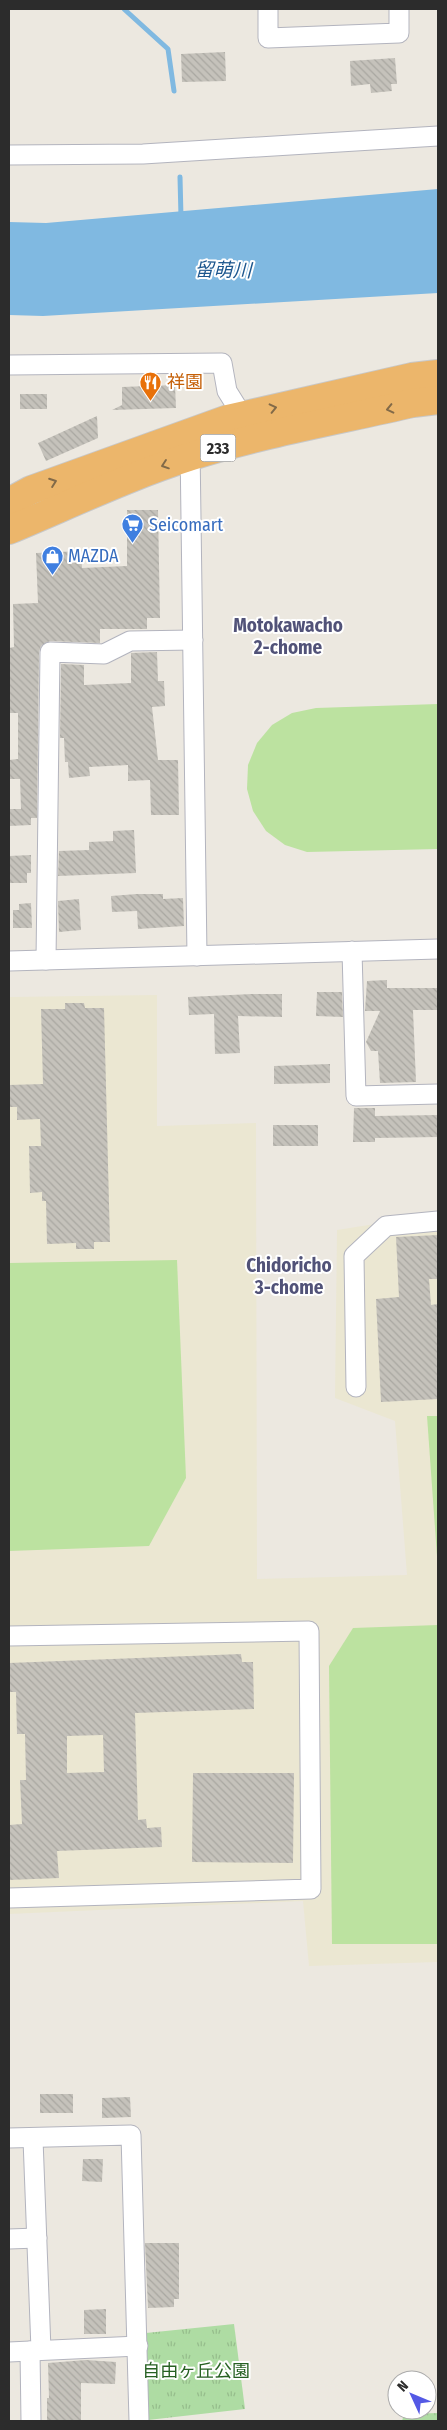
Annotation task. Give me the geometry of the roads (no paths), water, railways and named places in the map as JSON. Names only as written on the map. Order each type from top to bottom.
[{"type":"highway","name":"233","points":[[9,530],[150,470],[190,444],[242,415],[412,377],[438,374]]},
{"type":"highway","name":"233","points":[[9,502],[31,490],[190,444],[237,443],[413,403],[438,400]]},
{"type":"street","points":[[268,9],[268,38],[399,33],[399,9]]},
{"type":"street","points":[[9,155],[143,154],[438,136]]},
{"type":"street","points":[[9,365],[222,363],[227,392],[242,415]]},
{"type":"street","points":[[190,444],[197,956]]},
{"type":"street","points":[[46,960],[50,652],[104,654],[130,641],[193,640]]},
{"type":"street","points":[[9,960],[438,949]]},
{"type":"street","points":[[352,951],[356,1096],[438,1094]]},
{"type":"street","points":[[356,1387],[354,1256],[386,1226],[438,1221]]},
{"type":"street","points":[[9,1636],[308,1631],[311,1889],[9,1898]]},
{"type":"street","points":[[9,2138],[33,2139],[131,2135],[139,2421]]},
{"type":"street","points":[[32,2421],[36,2238],[33,2139]]},
{"type":"street","points":[[9,2239],[36,2238]]},
{"type":"street","points":[[9,2352],[138,2346]]},
{"type":"water","name":"留萌川","points":[[438,189],[438,293],[43,316],[9,315],[9,222],[46,223]]},
{"type":"waterway","points":[[124,9],[168,49],[174,91]]},
{"type":"waterway","points":[[180,177],[181,217]]},
{"type":"place","name":"祥園","points":[[151,401]]},
{"type":"place","name":"Seicomart","points":[[133,544]]},
{"type":"place","name":"MAZDA","points":[[52,575]]},
{"type":"district","name":"Motokawacho 2-chome","points":[[288,636]]},
{"type":"district","name":"Chidoricho 3-chome","points":[[289,1276]]},
{"type":"park label","name":"自由ヶ丘公園","points":[[196,2371]]}]
